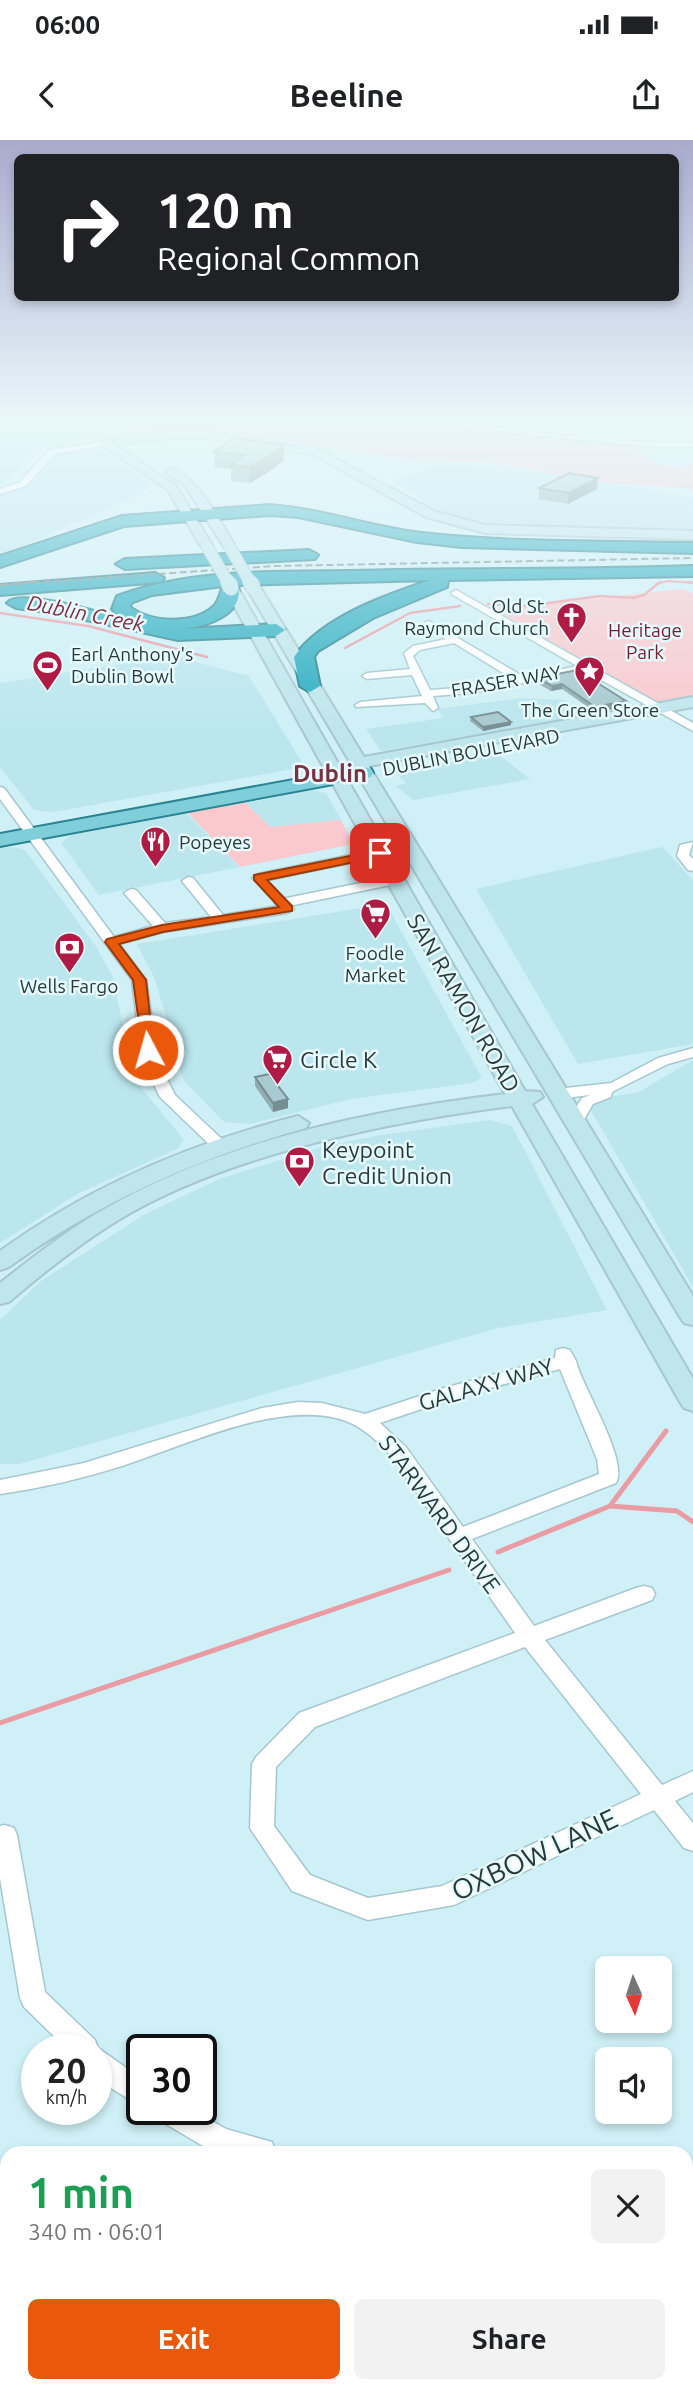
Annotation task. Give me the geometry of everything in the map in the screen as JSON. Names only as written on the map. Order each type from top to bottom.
[{"type":"highway","points":[[0,564],[119,522]]},
{"type":"highway","points":[[113,558],[294,546],[319,539],[327,530],[314,522]]},
{"type":"highway","points":[[346,522],[417,537],[462,542],[693,548]]},
{"type":"highway","points":[[404,553],[693,548]]},
{"type":"highway","points":[[0,575],[143,563],[332,554]]},
{"type":"highway","points":[[0,564],[50,563]]},
{"type":"highway","points":[[0,590],[307,570],[693,564]]},
{"type":"highway","points":[[231,589],[222,609],[201,620],[156,622],[132,617],[121,608],[123,600],[137,592],[183,584],[314,578],[693,571]]},
{"type":"highway","points":[[310,686],[305,654],[331,634],[423,588],[462,580],[523,575]]},
{"type":"highway","points":[[0,602],[60,608],[166,634],[200,636],[276,630]]},
{"type":"main road","name":"SAN RAMON ROAD","points":[[193,522],[693,1402]]},
{"type":"main road","name":"SAN RAMON ROAD","points":[[213,522],[693,1317]]},
{"type":"main road","points":[[459,522],[476,528],[522,533],[693,535]]},
{"type":"main road","name":"DUBLIN BOULEVARD","points":[[0,840],[29,829],[664,711],[693,702]]},
{"type":"main road","name":"DUBLIN BOULEVARD","points":[[664,711],[693,710]]},
{"type":"main road","name":"DUBLIN BOULEVARD","points":[[0,828],[29,829]]},
{"type":"main road","points":[[0,1262],[110,1192],[220,1146],[355,1110],[554,1089]]},
{"type":"main road","points":[[0,1296],[107,1217],[171,1185],[301,1138],[379,1119],[517,1094]]},
{"type":"main road","points":[[379,1119],[396,1125],[498,1113],[536,1128]]},
{"type":"main road","points":[[39,1266],[36,1250],[72,1214]]},
{"type":"street","points":[[456,593],[693,728]]},
{"type":"street","points":[[429,624],[522,680]]},
{"type":"street","points":[[429,700],[408,655],[411,651],[455,640]]},
{"type":"street","name":"FRASER WAY","points":[[360,705],[429,700],[587,667]]},
{"type":"street","points":[[367,676],[415,672]]},
{"type":"street","points":[[0,791],[139,980],[150,1061],[168,1097],[220,1146]]},
{"type":"street","points":[[693,846],[684,848],[683,856],[693,867]]},
{"type":"street","points":[[111,942],[162,928],[287,909],[254,874],[380,853]]},
{"type":"street","points":[[282,903],[395,880]]},
{"type":"street","points":[[188,881],[220,919]]},
{"type":"street","points":[[131,893],[162,928]]},
{"type":"street","points":[[554,1089],[630,1076],[693,1052]]},
{"type":"street","points":[[574,1123],[587,1101],[607,1094],[630,1076]]},
{"type":"street","points":[[554,1089],[614,1087]]},
{"type":"street","name":"GALAXY WAY","points":[[365,1421],[565,1358],[607,1459],[608,1478],[457,1537]]},
{"type":"street","name":"STARWARD DRIVE","points":[[0,1487],[58,1477],[201,1431],[294,1408],[323,1409],[365,1421],[380,1430],[399,1452],[531,1639],[693,1841]]},
{"type":"street","name":"OXBOW LANE","points":[[644,1594],[531,1639],[307,1720],[264,1764],[262,1828],[301,1884],[368,1909],[445,1897],[693,1781]]},
{"type":"street","points":[[0,1837],[5,1835],[33,1998],[70,2034]]},
{"type":"street","points":[[193,2125],[221,2142],[237,2146]]},
{"type":"shaded area","points":[[0,522],[77,522],[0,556]]},
{"type":"shaded area","points":[[469,522],[693,522],[693,532],[479,525]]},
{"type":"shaded area","points":[[172,656],[249,676],[305,767],[53,812],[34,810],[0,767],[0,683]]},
{"type":"shaded area","points":[[522,698],[565,700],[588,716],[381,751],[366,729],[444,718],[437,709]]},
{"type":"shaded area","points":[[498,754],[530,779],[413,800],[396,786],[406,783],[396,773]]},
{"type":"shaded area","points":[[311,790],[326,793],[341,820],[270,827],[246,803]]},
{"type":"shaded area","points":[[186,813],[239,867],[99,895],[61,843],[71,835]]},
{"type":"shaded area","points":[[15,847],[25,850],[97,948],[113,977],[131,1067],[139,1085],[184,1140],[177,1149],[79,1193],[0,1243],[0,848]]},
{"type":"shaded area","points":[[662,847],[693,880],[693,1044],[578,1064],[476,889]]},
{"type":"shaded area","points":[[386,904],[482,1078],[472,1083],[351,1099],[250,1124],[224,1122],[185,1082],[175,1058],[154,977],[137,944]]},
{"type":"shaded area","points":[[693,1060],[693,1287],[589,1107],[598,1099],[639,1092]]},
{"type":"shaded area","points":[[489,1120],[512,1126],[607,1310],[498,1328],[19,1464],[0,1464],[0,1320],[41,1281],[145,1214],[222,1178],[325,1146]]},
{"type":"green space","name":"Heritage Park","points":[[683,589],[693,594],[693,698],[660,704],[494,609]]},
{"type":"green space","points":[[246,803],[270,827],[341,820],[353,844],[240,867],[187,812]]},
{"type":"building","points":[[577,670],[626,701],[595,707],[562,684],[552,686],[537,678]]},
{"type":"building","points":[[498,712],[511,722],[483,727],[471,717]]},
{"type":"building","points":[[269,1074],[288,1099],[273,1103],[255,1077]]},
{"type":"waterway","name":"Dublin Creek","points":[[658,583],[668,581],[693,583],[688,582]]},
{"type":"waterway","name":"Dublin Creek","points":[[488,604],[526,606],[600,596],[633,598],[644,595],[658,583]]},
{"type":"waterway","name":"Dublin Creek","points":[[345,648],[410,613],[460,606]]},
{"type":"waterway","name":"Dublin Creek","points":[[0,613],[88,626],[207,657]]},
{"type":"waterway","points":[[610,1506],[666,1431]]},
{"type":"waterway","points":[[498,1552],[610,1506]]},
{"type":"waterway","points":[[610,1506],[677,1511],[693,1522]]},
{"type":"waterway","points":[[0,1723],[449,1570]]},
{"type":"railway","points":[[14,584],[275,566],[693,558]]},
{"type":"railway","points":[[14,584],[37,582]]},
{"type":"railway","points":[[0,585],[14,584]]},
{"type":"place","name":"Old St. Raymond Church","points":[[572,644]]},
{"type":"place","name":"Earl Anthony's Dublin Bowl","points":[[48,692]]},
{"type":"place","name":"The Green Store","points":[[590,698]]},
{"type":"place","name":"Popeyes","points":[[156,869]]},
{"type":"place","name":"Foodle Market","points":[[375,941]]},
{"type":"place","name":"Wells Fargo","points":[[69,974]]},
{"type":"place","name":"Circle K","points":[[277,1086]]},
{"type":"place","name":"Keypoint Credit Union","points":[[299,1189]]},
{"type":"district","name":"Dublin","points":[[330,773]]},
{"type":"route","points":[[148,1050],[139,980],[111,942],[162,928],[287,909],[258,878],[380,853]]}]
